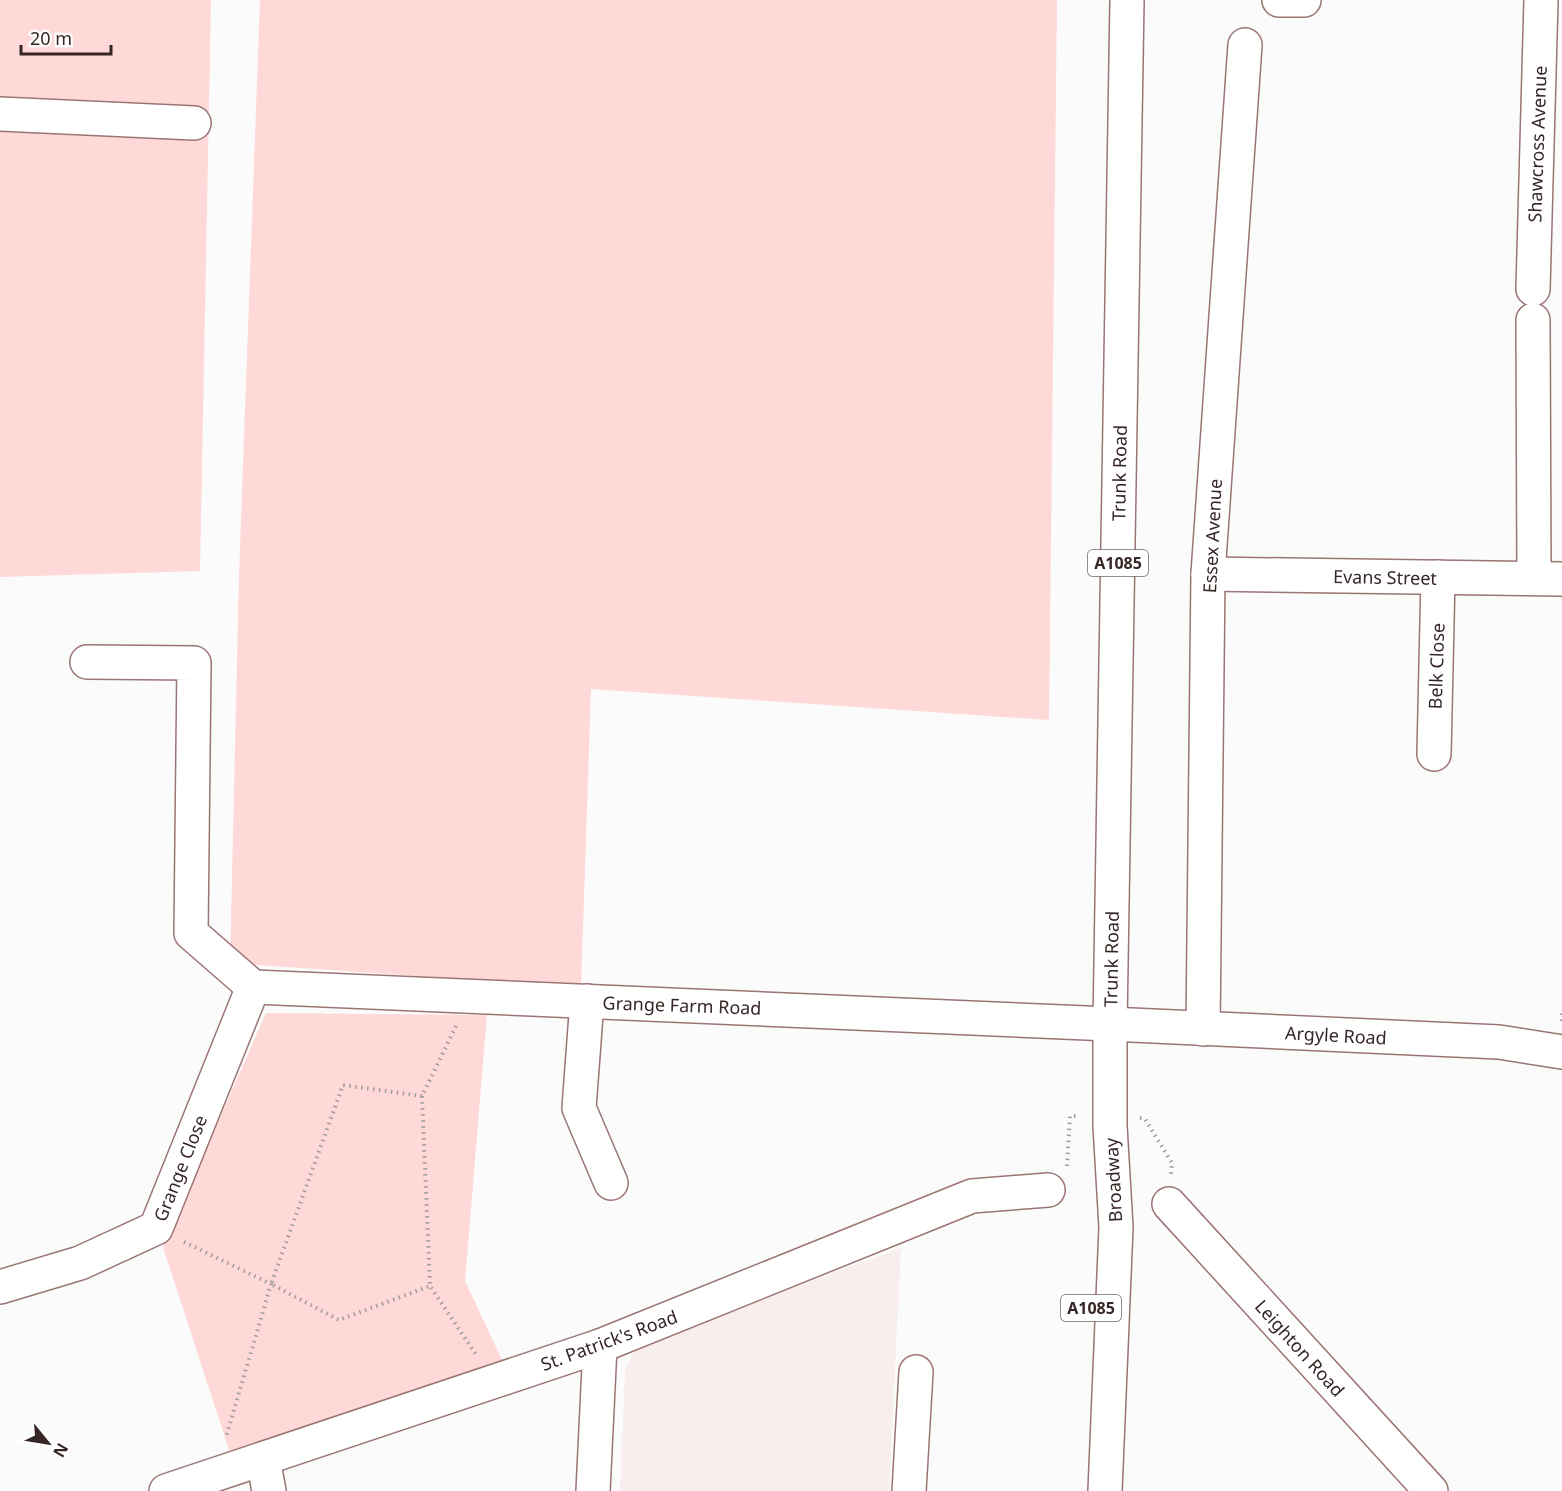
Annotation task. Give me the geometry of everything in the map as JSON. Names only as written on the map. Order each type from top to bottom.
[{"type":"street","name":"Trunk Road","points":[[1110,1126],[1127,0]]},
{"type":"street","points":[[1279,0],[1304,0]]},
{"type":"street","name":"Shawcross Avenue","points":[[1541,0],[1533,304],[1548,579]]},
{"type":"street","points":[[1547,0],[1562,8]]},
{"type":"street","name":"Essex Avenue","points":[[1203,1029],[1208,574],[1245,45]]},
{"type":"street","points":[[0,114],[194,123]]},
{"type":"street","name":"Evans Street","points":[[1208,574],[1548,579]]},
{"type":"street","name":"Belk Close","points":[[1434,754],[1438,577]]},
{"type":"street","points":[[87,662],[194,663],[191,933],[253,987]]},
{"type":"street","name":"Grange Farm Road","points":[[253,987],[1110,1023]]},
{"type":"street","name":"Grange Close","points":[[0,1287],[80,1263],[156,1228],[253,987]]},
{"type":"street","points":[[587,1001],[579,1108],[611,1183]]},
{"type":"street","name":"Argyle Road","points":[[1110,1023],[1499,1042],[1562,1052]]},
{"type":"street","name":"Broadway","points":[[1083,1491],[1094,1230],[1110,1126]]},
{"type":"street","name":"Broadway","points":[[1105,1491],[1116,1227],[1110,1126]]},
{"type":"street","name":"St. Patrick's Road","points":[[166,1491],[600,1346],[972,1196],[1048,1191]]},
{"type":"street","name":"Leighton Road","points":[[1169,1204],[1431,1491]]},
{"type":"street","points":[[593,1491],[600,1346]]},
{"type":"street","points":[[909,1491],[916,1372]]},
{"type":"street","points":[[263,1459],[269,1491]]},
{"type":"path","points":[[471,996],[422,1096],[430,1286],[494,1382]]},
{"type":"path","points":[[216,1474],[271,1284],[343,1085],[422,1096]]},
{"type":"path","points":[[156,1228],[339,1320],[430,1286]]},
{"type":"shaded area","points":[[0,0],[211,0],[200,571],[0,577]]},
{"type":"shaded area","points":[[260,0],[1057,0],[1049,720],[591,689],[581,987],[230,963],[239,575]]},
{"type":"shaded area","points":[[266,1013],[487,1015],[465,1281],[502,1360],[230,1453],[163,1247]]},
{"type":"shaded area","points":[[901,1248],[889,1491],[620,1491],[625,1369],[639,1343]]}]
